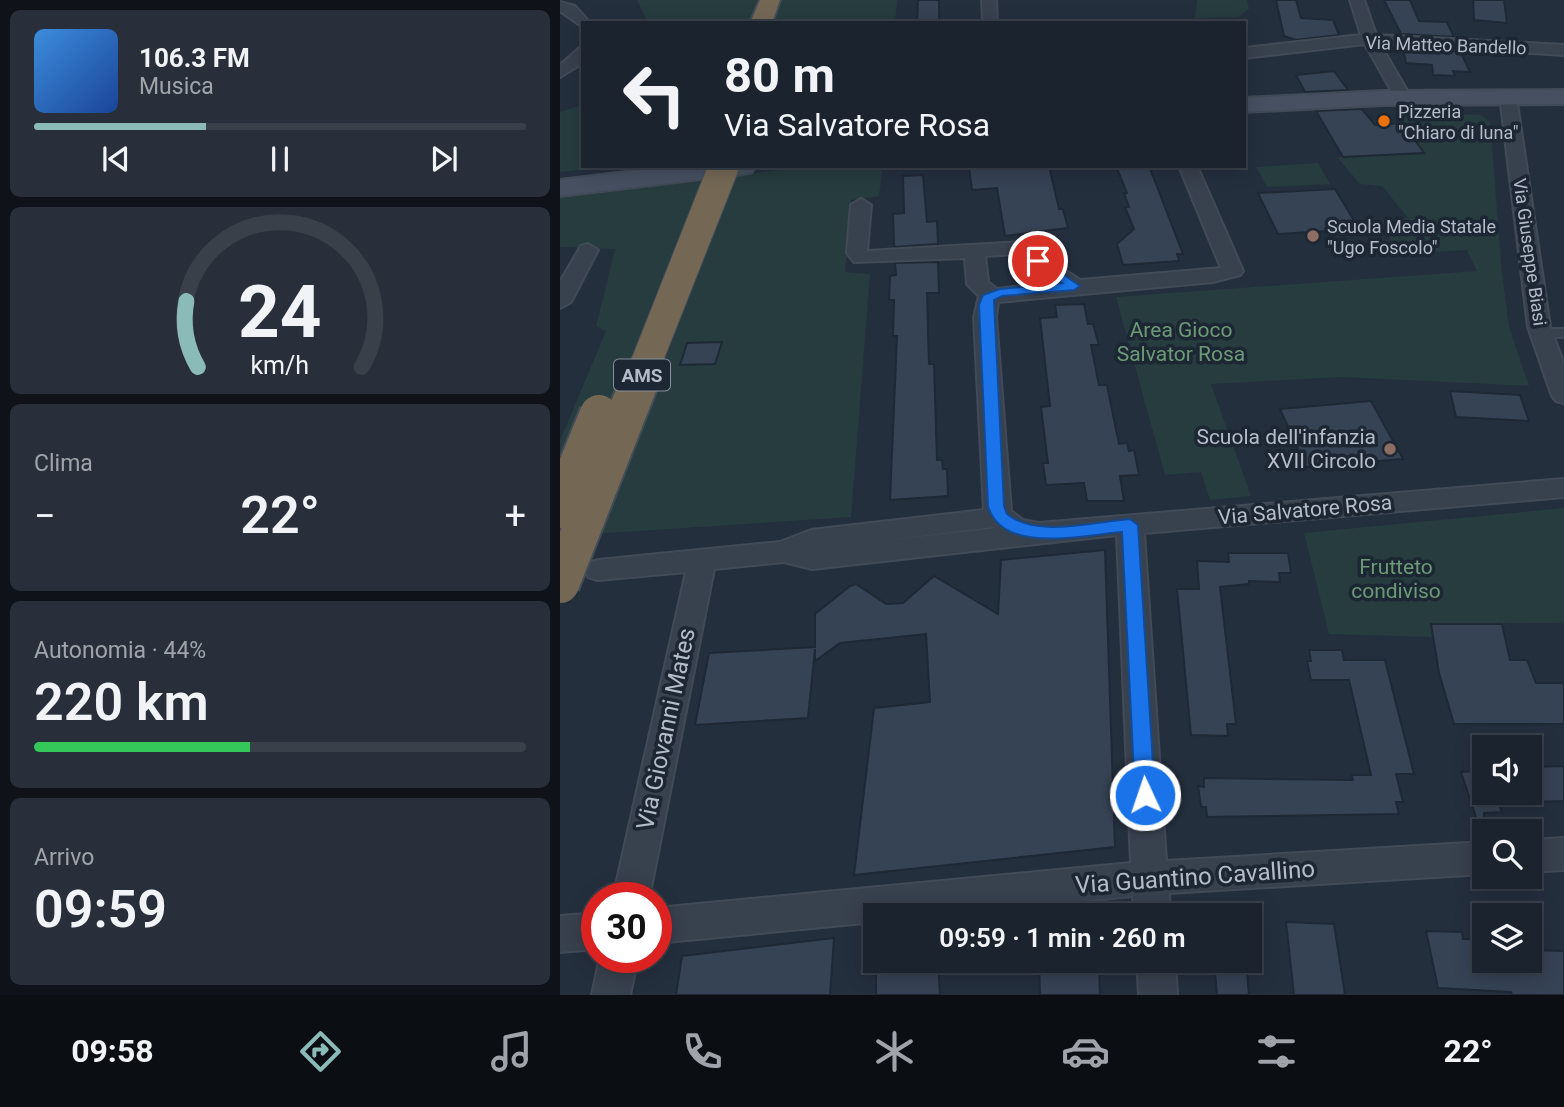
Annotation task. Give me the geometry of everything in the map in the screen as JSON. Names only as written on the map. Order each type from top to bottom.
[{"type":"highway","points":[[762,21],[770,0]]},
{"type":"highway","points":[[780,21],[789,0]]},
{"type":"highway","name":"AMS","points":[[560,509],[700,168]]},
{"type":"highway","name":"AMS","points":[[560,584],[723,168]]},
{"type":"street","points":[[989,0],[990,21]]},
{"type":"street","points":[[1357,0],[1370,39],[1405,102]]},
{"type":"street","points":[[565,7],[581,21]]},
{"type":"street","name":"Via Matteo Bandello","points":[[1246,53],[1370,39],[1564,50]]},
{"type":"street","points":[[560,72],[581,53]]},
{"type":"street","points":[[1246,105],[1509,101],[1564,97]]},
{"type":"street","points":[[1509,101],[1564,105]]},
{"type":"street","name":"Via Giuseppe Biasi","points":[[1509,101],[1541,333],[1564,396]]},
{"type":"street","points":[[1246,114],[1405,102]]},
{"type":"street","points":[[560,178],[644,168]]},
{"type":"street","points":[[560,188],[726,168]]},
{"type":"street","points":[[974,251],[978,284],[992,295],[1213,276],[1233,271],[1189,168]]},
{"type":"street","points":[[861,205],[857,253],[862,258],[1021,248],[1074,286]]},
{"type":"street","points":[[560,302],[588,250]]},
{"type":"street","points":[[992,295],[985,305],[985,317],[994,490],[999,517]]},
{"type":"street","name":"Via Salvatore Rosa","points":[[784,552],[812,559],[1045,532],[1564,488]]},
{"type":"street","name":"Via Salvatore Rosa","points":[[598,570],[784,552],[811,540],[999,517],[1012,527],[1045,532]]},
{"type":"street","points":[[1130,525],[1152,903]]},
{"type":"street","name":"Via Giovanni Mates","points":[[634,882],[702,561]]},
{"type":"street","points":[[1542,855],[1564,854]]},
{"type":"street","name":"Via Guantino Cavallino","points":[[672,924],[1150,878],[1472,859]]},
{"type":"street","points":[[560,934],[581,932]]},
{"type":"street","points":[[611,995],[616,973]]},
{"type":"street","points":[[1157,973],[1158,995]]},
{"type":"lane","points":[[1541,333],[1564,333]]},
{"type":"green space","points":[[637,0],[897,0],[895,21],[647,21]]},
{"type":"green space","points":[[1197,0],[1247,0],[1249,9],[1238,17],[1195,18]]},
{"type":"green space","points":[[581,106],[581,168],[595,168],[560,172],[560,112]]},
{"type":"green space","name":"Area Gioco Salvator Rosa","points":[[1481,115],[1490,122],[1509,327],[1529,386],[1341,377],[1211,384],[1251,496],[1210,500],[1201,472],[1165,475],[1116,297],[1477,271],[1467,250],[1401,254],[1377,221],[1408,218],[1382,186],[1360,184],[1337,157],[1423,153],[1398,116]]},
{"type":"green space","points":[[1318,163],[1330,184],[1267,187],[1256,167]]},
{"type":"green space","points":[[798,168],[883,168],[879,196],[851,200],[845,272],[870,274],[851,517],[560,536],[560,441],[606,331],[596,326],[615,249],[560,247],[560,196]]},
{"type":"green space","name":"Frutteto condiviso","points":[[1564,508],[1564,623],[1431,624],[1432,637],[1329,634],[1304,533]]},
{"type":"building","points":[[918,0],[939,0],[939,21],[917,21]]},
{"type":"building","points":[[1276,0],[1296,0],[1301,18],[1333,20],[1339,35],[1296,40],[1284,36]]},
{"type":"building","points":[[1384,0],[1410,0],[1419,21],[1447,22],[1454,37],[1401,34]]},
{"type":"building","points":[[1473,0],[1504,0],[1507,23],[1474,20]]},
{"type":"building","points":[[1403,48],[1460,51],[1470,72],[1453,71],[1455,76],[1433,75],[1432,65],[1406,63]]},
{"type":"building","points":[[1334,71],[1348,90],[1305,92],[1296,75]]},
{"type":"building","points":[[1362,109],[1375,125],[1403,123],[1424,153],[1343,157],[1316,111]]},
{"type":"building","points":[[969,168],[1049,168],[1059,209],[1063,209],[1068,228],[1005,236],[997,188],[972,190]]},
{"type":"building","points":[[1117,168],[1150,168],[1183,254],[1177,254],[1179,261],[1123,265],[1117,244],[1134,229],[1125,207],[1129,207],[1124,193],[1127,193]]},
{"type":"building","points":[[923,175],[927,222],[937,221],[938,244],[894,247],[893,214],[904,213],[903,176]]},
{"type":"building","points":[[1335,189],[1359,229],[1278,234],[1258,193]]},
{"type":"building","points":[[938,262],[939,293],[927,293],[929,364],[934,364],[937,460],[942,460],[943,469],[947,469],[948,496],[890,500],[897,336],[893,336],[894,300],[889,300],[890,276],[896,275],[895,263]]},
{"type":"building","points":[[1084,304],[1088,324],[1093,324],[1099,345],[1091,345],[1099,385],[1107,385],[1119,444],[1127,443],[1129,451],[1134,450],[1139,475],[1120,476],[1124,501],[1087,501],[1084,483],[1046,485],[1043,463],[1048,463],[1041,407],[1050,406],[1040,318],[1057,317],[1055,305]]},
{"type":"building","points":[[722,342],[715,364],[680,365],[687,343]]},
{"type":"building","points":[[1450,391],[1520,395],[1529,421],[1456,417]]},
{"type":"building","points":[[1371,401],[1403,459],[1306,467],[1280,409]]},
{"type":"building","points":[[1105,550],[1115,847],[854,875],[874,708],[930,702],[926,634],[840,643],[815,661],[815,649],[808,718],[695,725],[709,653],[815,647],[815,614],[850,586],[856,584],[886,604],[903,603],[934,576],[998,614],[1001,560]]},
{"type":"building","points":[[1228,553],[1288,553],[1291,573],[1279,573],[1280,582],[1249,581],[1249,584],[1220,587],[1236,724],[1227,724],[1228,736],[1191,735],[1177,589],[1199,589],[1197,561],[1229,562]]},
{"type":"building","points":[[1431,624],[1502,624],[1510,660],[1527,660],[1536,683],[1564,683],[1564,724],[1454,724],[1439,673]]},
{"type":"building","points":[[1309,650],[1342,650],[1344,660],[1385,660],[1414,774],[1396,774],[1403,802],[1396,802],[1399,814],[1207,817],[1206,807],[1201,807],[1198,786],[1204,787],[1204,778],[1353,780],[1352,775],[1371,775],[1349,680],[1311,680],[1307,661],[1311,661]]},
{"type":"building","points":[[1564,766],[1564,801],[1542,802],[1542,767]]},
{"type":"building","points":[[1461,772],[1472,772],[1472,805]]},
{"type":"building","points":[[1472,805],[1499,805],[1502,812],[1484,813],[1484,819],[1477,819]]},
{"type":"building","points":[[1286,922],[1334,924],[1345,995],[1294,995]]},
{"type":"building","points":[[1426,931],[1462,932],[1463,939],[1472,939],[1472,973],[1542,973],[1542,950],[1564,951],[1564,995],[1512,995],[1511,992],[1438,988]]},
{"type":"building","points":[[834,938],[830,995],[676,995],[682,956]]},
{"type":"building","points":[[876,973],[939,973],[940,995],[876,995]]},
{"type":"building","points":[[1039,973],[1099,973],[1100,995],[1040,995]]},
{"type":"building","points":[[1215,973],[1247,973],[1249,995],[1217,995]]},
{"type":"place","name":"Pizzeria \"Chiaro di luna\"","points":[[1384,121]]},
{"type":"place","name":"Scuola Media Statale \"Ugo Foscolo\"","points":[[1313,236]]},
{"type":"place","name":"Scuola dell'infanzia XVII Circolo","points":[[1390,449]]},
{"type":"route","points":[[1038,261],[1074,286],[1000,293],[988,298],[985,305],[996,506],[999,517],[1012,527],[1023,530],[1045,532],[1130,525],[1145,795]]}]
